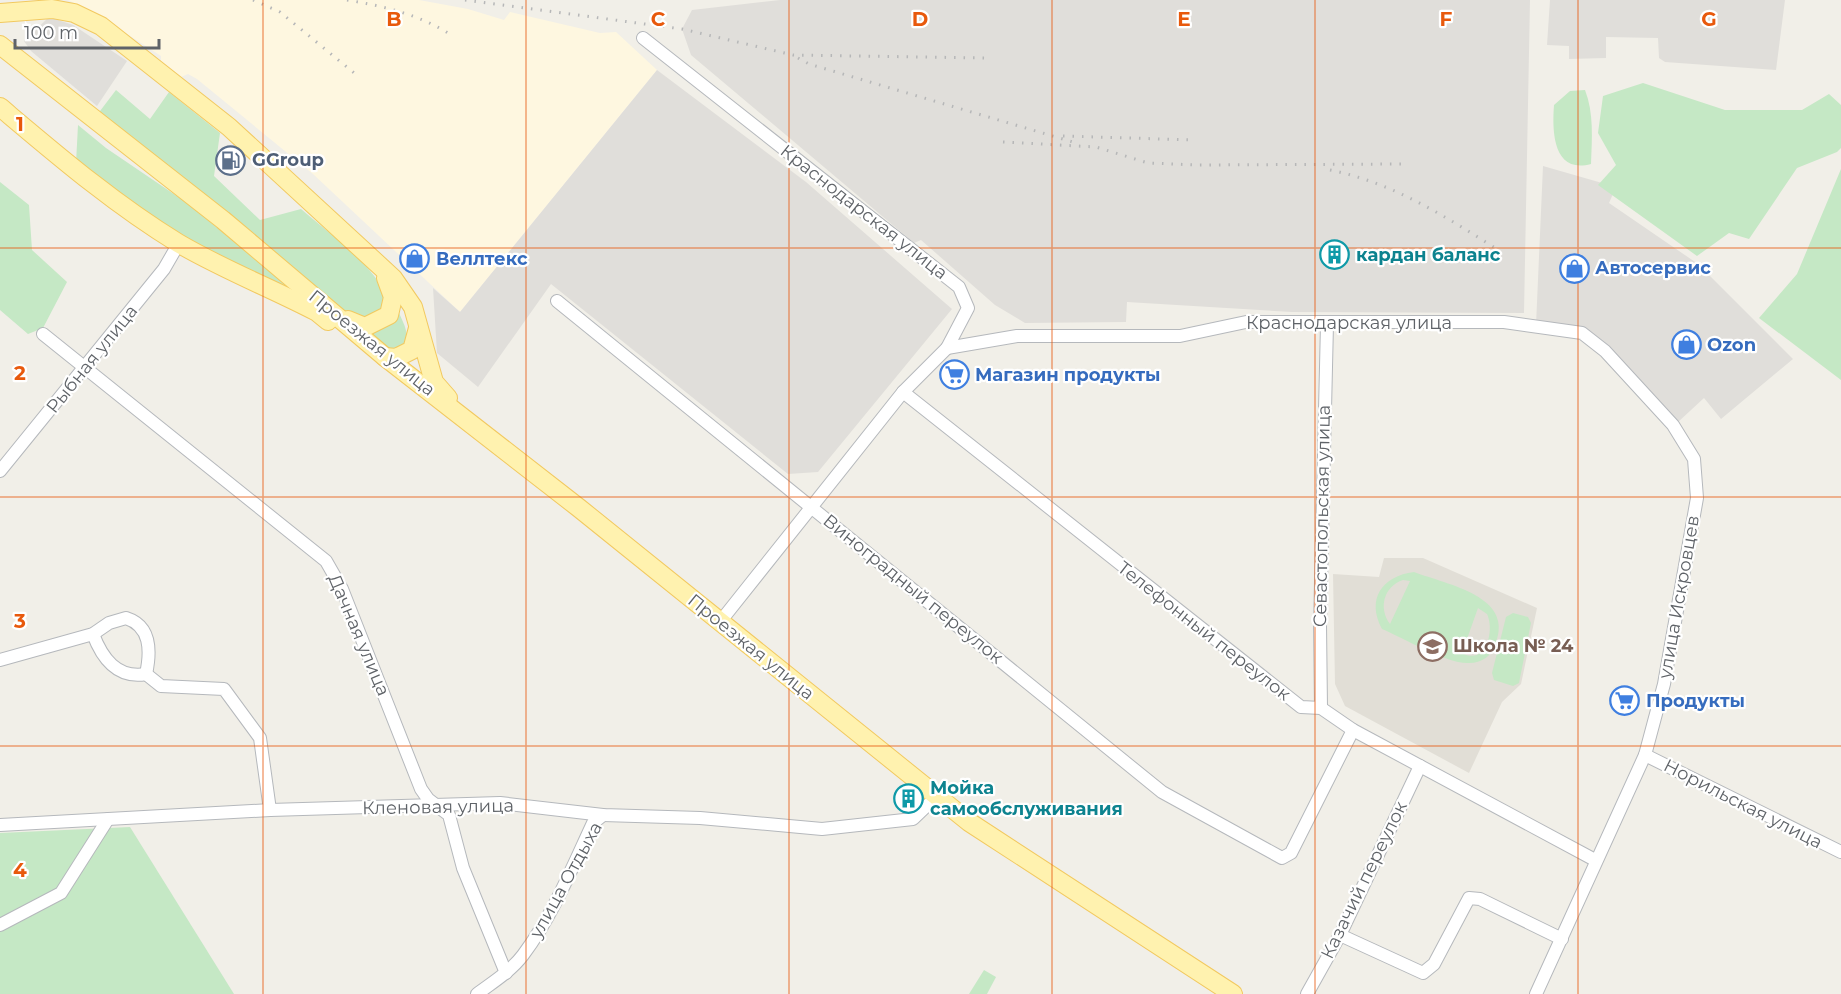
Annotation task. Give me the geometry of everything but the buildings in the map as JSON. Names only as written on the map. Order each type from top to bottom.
[{"type":"main road","points":[[0,13],[52,9],[74,13],[101,26],[229,127],[376,261],[409,299],[434,382],[465,419]]},
{"type":"main road","name":"Проезжая улица","points":[[0,45],[223,220],[380,352],[969,822],[1233,994]]},
{"type":"main road","points":[[0,107],[96,186],[179,243],[316,312],[350,337],[396,358],[412,350],[417,339],[418,323]]},
{"type":"main road","points":[[330,309],[365,327],[389,315],[393,297],[376,261]]},
{"type":"street","name":"Краснодарская улица","points":[[643,38],[960,287],[968,308],[947,348]]},
{"type":"street","name":"Рыбная улица","points":[[0,471],[164,269],[179,243]]},
{"type":"street","name":"Виноградный переулок","points":[[557,301],[1162,792],[1282,858],[1291,853],[1353,730]]},
{"type":"street","name":"Краснодарская улица","points":[[947,348],[1017,336],[1180,336],[1246,322],[1327,324],[1504,322],[1582,333],[1605,351]]},
{"type":"street","name":"Севастопольская улица","points":[[1321,708],[1320,625],[1327,324]]},
{"type":"street","name":"Дачная улица","points":[[43,334],[326,561],[342,589],[422,789],[428,799],[449,815],[463,868],[506,973]]},
{"type":"street","points":[[720,622],[903,392],[947,348]]},
{"type":"street","name":"улица Искровцев","points":[[1536,994],[1595,860],[1646,755],[1664,684],[1697,498],[1694,459],[1673,425],[1605,351]]},
{"type":"street","name":"Телефонный переулок","points":[[903,392],[1301,707],[1321,708],[1353,730],[1595,860]]},
{"type":"street","points":[[0,660],[93,634],[118,619],[135,621],[143,628],[147,636],[149,661],[146,674]]},
{"type":"street","points":[[93,634],[98,649],[114,668],[134,676],[146,674],[161,686],[224,689],[260,738],[270,810]]},
{"type":"street","name":"Норильская улица","points":[[1646,755],[1841,852]]},
{"type":"street","name":"Казачий переулок","points":[[1307,994],[1340,935],[1420,766]]},
{"type":"street","name":"Кленовая улица","points":[[0,825],[270,810],[438,807],[500,803],[603,815],[700,818],[822,829],[913,819],[937,796]]},
{"type":"street","name":"улица Отдыха","points":[[477,994],[506,973],[522,956],[557,900],[594,823],[603,815]]},
{"type":"street","points":[[0,925],[61,892],[108,819]]},
{"type":"street","points":[[1340,935],[1423,973],[1434,964],[1469,898],[1480,898],[1562,939]]},
{"type":"shaded area","points":[[68,0],[419,0],[468,9],[504,20],[510,12],[600,33],[616,32],[657,70],[460,312],[313,174],[197,79],[188,74],[181,77],[161,61],[161,56],[93,12]]},
{"type":"shaded area","points":[[780,0],[1530,0],[1524,313],[1292,312],[1127,302],[1126,322],[1025,323],[995,305],[921,240],[914,243],[691,55],[682,29],[692,10]]},
{"type":"shaded area","points":[[1550,0],[1785,0],[1776,70],[1665,62],[1659,58],[1658,38],[1606,37],[1606,58],[1569,59],[1569,46],[1547,45]]},
{"type":"shaded area","points":[[49,17],[73,25],[127,61],[97,106],[31,51],[24,41]]},
{"type":"shaded area","points":[[657,70],[806,182],[952,309],[818,472],[788,474],[551,284],[478,387],[437,353],[433,288],[460,312]]},
{"type":"shaded area","points":[[1543,166],[1616,187],[1609,203],[1698,264],[1793,359],[1721,419],[1704,398],[1677,423],[1609,346],[1586,328],[1536,325]]},
{"type":"shaded area","name":"Школа № 24","points":[[1384,558],[1423,558],[1537,608],[1521,684],[1502,702],[1469,773],[1345,706],[1335,684],[1333,574],[1379,577]]},
{"type":"green space","points":[[1643,83],[1725,110],[1802,110],[1829,94],[1841,105],[1841,148],[1837,152],[1797,168],[1749,239],[1729,233],[1697,256],[1598,185],[1616,165],[1598,133],[1603,96]]},
{"type":"green space","points":[[116,90],[150,119],[169,92],[220,133],[214,176],[260,220],[301,209],[362,262],[381,286],[387,299],[383,307],[367,317],[354,316],[340,309],[97,115]]},
{"type":"green space","points":[[1585,90],[1591,117],[1591,164],[1578,165],[1569,163],[1562,157],[1558,148],[1555,138],[1554,105],[1570,91]]},
{"type":"green space","points":[[78,125],[106,148],[190,205],[295,293],[205,251],[127,201],[76,163]]},
{"type":"green space","points":[[1841,169],[1841,380],[1759,318],[1797,274]]},
{"type":"green space","points":[[0,182],[29,205],[32,250],[67,282],[43,328],[28,334],[0,310]]},
{"type":"green space","points":[[399,313],[405,326],[407,339],[404,348],[393,349],[385,346],[369,332],[384,327]]},
{"type":"green space","points":[[1414,572],[1444,582],[1475,595],[1488,604],[1496,615],[1499,628],[1495,645],[1488,656],[1476,662],[1458,662],[1436,655],[1382,629],[1376,608],[1380,591],[1393,578]],"holes":[[[1403,580],[1410,581],[1390,624],[1384,611],[1385,598],[1391,587]],[[1478,608],[1487,614],[1489,637],[1483,651],[1470,656],[1462,653]]]},
{"type":"green space","points":[[1513,613],[1528,617],[1531,623],[1519,683],[1513,686],[1494,680],[1492,673],[1506,617]]},
{"type":"green space","points":[[130,827],[234,994],[0,994],[0,833]]},
{"type":"green space","points":[[984,970],[996,977],[987,994],[969,994]]},
{"type":"railway","points":[[253,0],[280,12],[359,77]]},
{"type":"railway","points":[[347,0],[399,12],[448,33]]},
{"type":"railway","points":[[465,0],[682,29],[793,55],[986,58]]},
{"type":"railway","points":[[798,58],[809,64],[1073,142]]},
{"type":"railway","points":[[1063,136],[1194,140]]},
{"type":"railway","points":[[1003,142],[1096,147],[1148,163],[1198,165],[1404,164]]},
{"type":"railway","points":[[1330,170],[1398,192],[1500,251]]},
{"type":"place","name":"GGroup","points":[[231,160]]},
{"type":"place","name":"кардан баланс","points":[[1335,255]]},
{"type":"place","name":"Веллтекс","points":[[415,259]]},
{"type":"place","name":"Автосервис","points":[[1574,268]]},
{"type":"place","name":"Ozon","points":[[1686,345]]},
{"type":"place","name":"Магазин продукты","points":[[954,375]]},
{"type":"place","name":"Школа № 24","points":[[1432,646]]},
{"type":"place","name":"Продукты","points":[[1625,701]]},
{"type":"place","name":"Мойка самообслуживания","points":[[909,798]]}]
